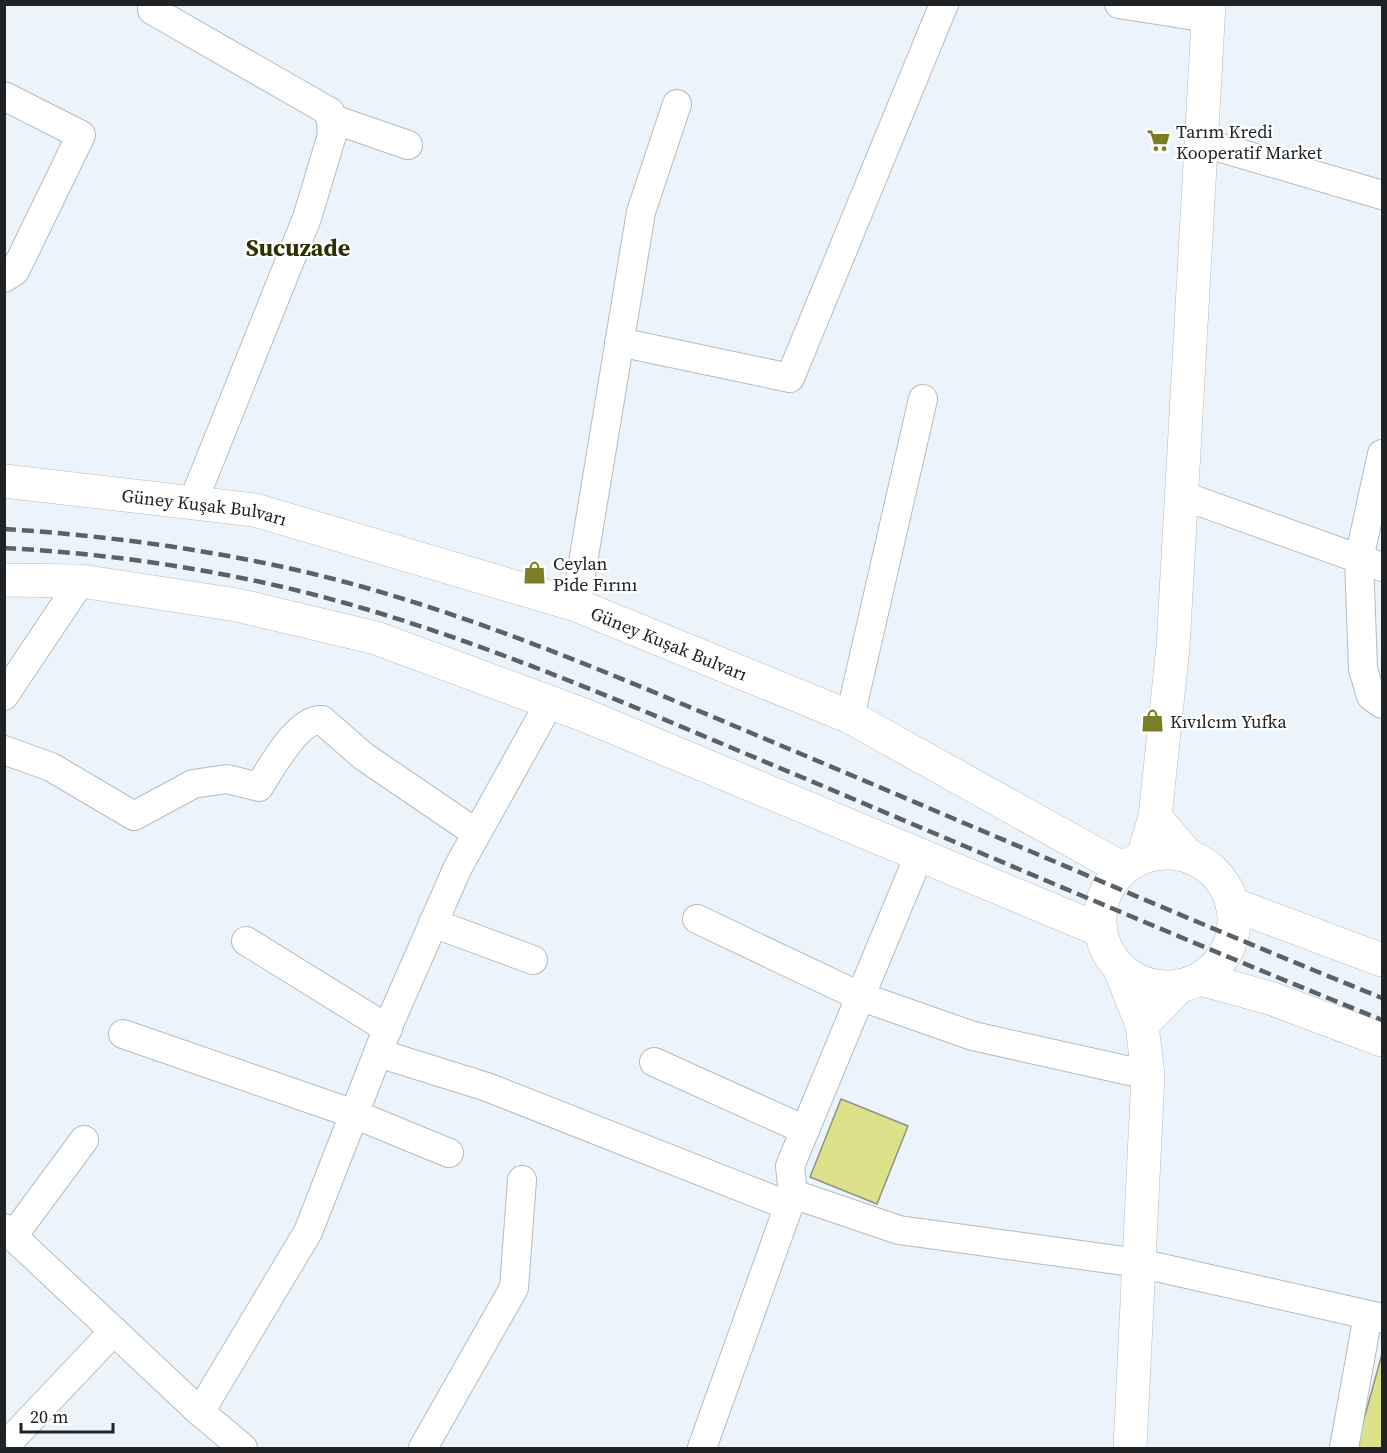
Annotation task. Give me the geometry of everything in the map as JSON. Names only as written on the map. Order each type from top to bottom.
[{"type":"main road","points":[[1130,1449],[1148,1075],[1142,1025],[1120,969],[1107,952],[1100,930],[1100,907],[1108,886],[1133,863],[1155,817],[1173,647],[1209,11]]},
{"type":"main road","name":"Güney Kuşak Bulvarı","points":[[4,481],[255,510],[576,606],[850,717],[1133,863]]},
{"type":"main road","points":[[4,579],[81,581],[237,604],[376,638],[550,702],[920,853],[1100,930]]},
{"type":"main road","points":[[1155,817],[1188,856]]},
{"type":"main road","points":[[1133,863],[1166,852],[1188,856],[1208,866],[1224,883],[1232,904],[1234,926],[1229,947],[1217,965],[1190,982],[1142,1025]]},
{"type":"main road","points":[[1232,904],[1383,960]]},
{"type":"main road","points":[[1120,969],[1138,981],[1158,987],[1190,982],[1270,998],[1383,1040]]},
{"type":"street","points":[[1119,4],[1209,11]]},
{"type":"street","points":[[619,342],[790,378],[939,6]]},
{"type":"street","points":[[152,10],[330,112],[332,135],[307,218],[193,502]]},
{"type":"street","points":[[4,96],[81,135],[15,271],[4,278]]},
{"type":"street","points":[[576,606],[641,212],[677,104]]},
{"type":"street","points":[[330,118],[408,145]]},
{"type":"street","points":[[1201,142],[1383,195]]},
{"type":"street","points":[[850,717],[923,399]]},
{"type":"street","points":[[1383,454],[1371,563],[1363,669],[1371,696],[1383,704]]},
{"type":"street","points":[[1181,495],[1371,563]]},
{"type":"street","points":[[4,696],[81,581]]},
{"type":"street","points":[[200,1412],[308,1232],[383,1041],[433,923],[476,833],[550,702]]},
{"type":"street","points":[[4,750],[51,767],[134,816],[193,784],[227,779],[259,787],[288,744],[305,725],[314,719],[322,720],[363,756],[476,833]]},
{"type":"street","points":[[702,1448],[791,1200],[790,1166],[920,853]]},
{"type":"street","points":[[697,919],[860,996],[973,1036],[1148,1075]]},
{"type":"street","points":[[433,923],[533,960]]},
{"type":"street","points":[[246,941],[383,1041],[487,1087],[791,1200],[899,1230],[1139,1263],[1375,1317],[1344,1449]]},
{"type":"street","points":[[123,1034],[354,1114],[450,1153]]},
{"type":"street","points":[[654,1062],[805,1130]]},
{"type":"street","points":[[84,1140],[9,1232],[200,1412],[243,1449]]},
{"type":"street","points":[[423,1449],[514,1288],[522,1180]]},
{"type":"street","points":[[4,1447],[114,1331]]},
{"type":"building","points":[[841,1099],[908,1126],[877,1204],[810,1177]]},
{"type":"building","points":[[1382,1354],[1382,1448],[1356,1448]]},
{"type":"railway","points":[[4,529],[133,541],[262,562],[345,582],[462,618],[636,685],[1382,998]]},
{"type":"railway","points":[[4,548],[133,560],[261,582],[345,603],[460,640],[631,706],[1382,1020]]},
{"type":"place","name":"Tarım Kredi Kooperatif Market","points":[[1158,141]]},
{"type":"place","name":"Ceylan Pide Fırını","points":[[535,573]]},
{"type":"place","name":"Kıvılcım Yufka","points":[[1152,721]]},
{"type":"district","name":"Sucuzade","points":[[298,247]]}]
